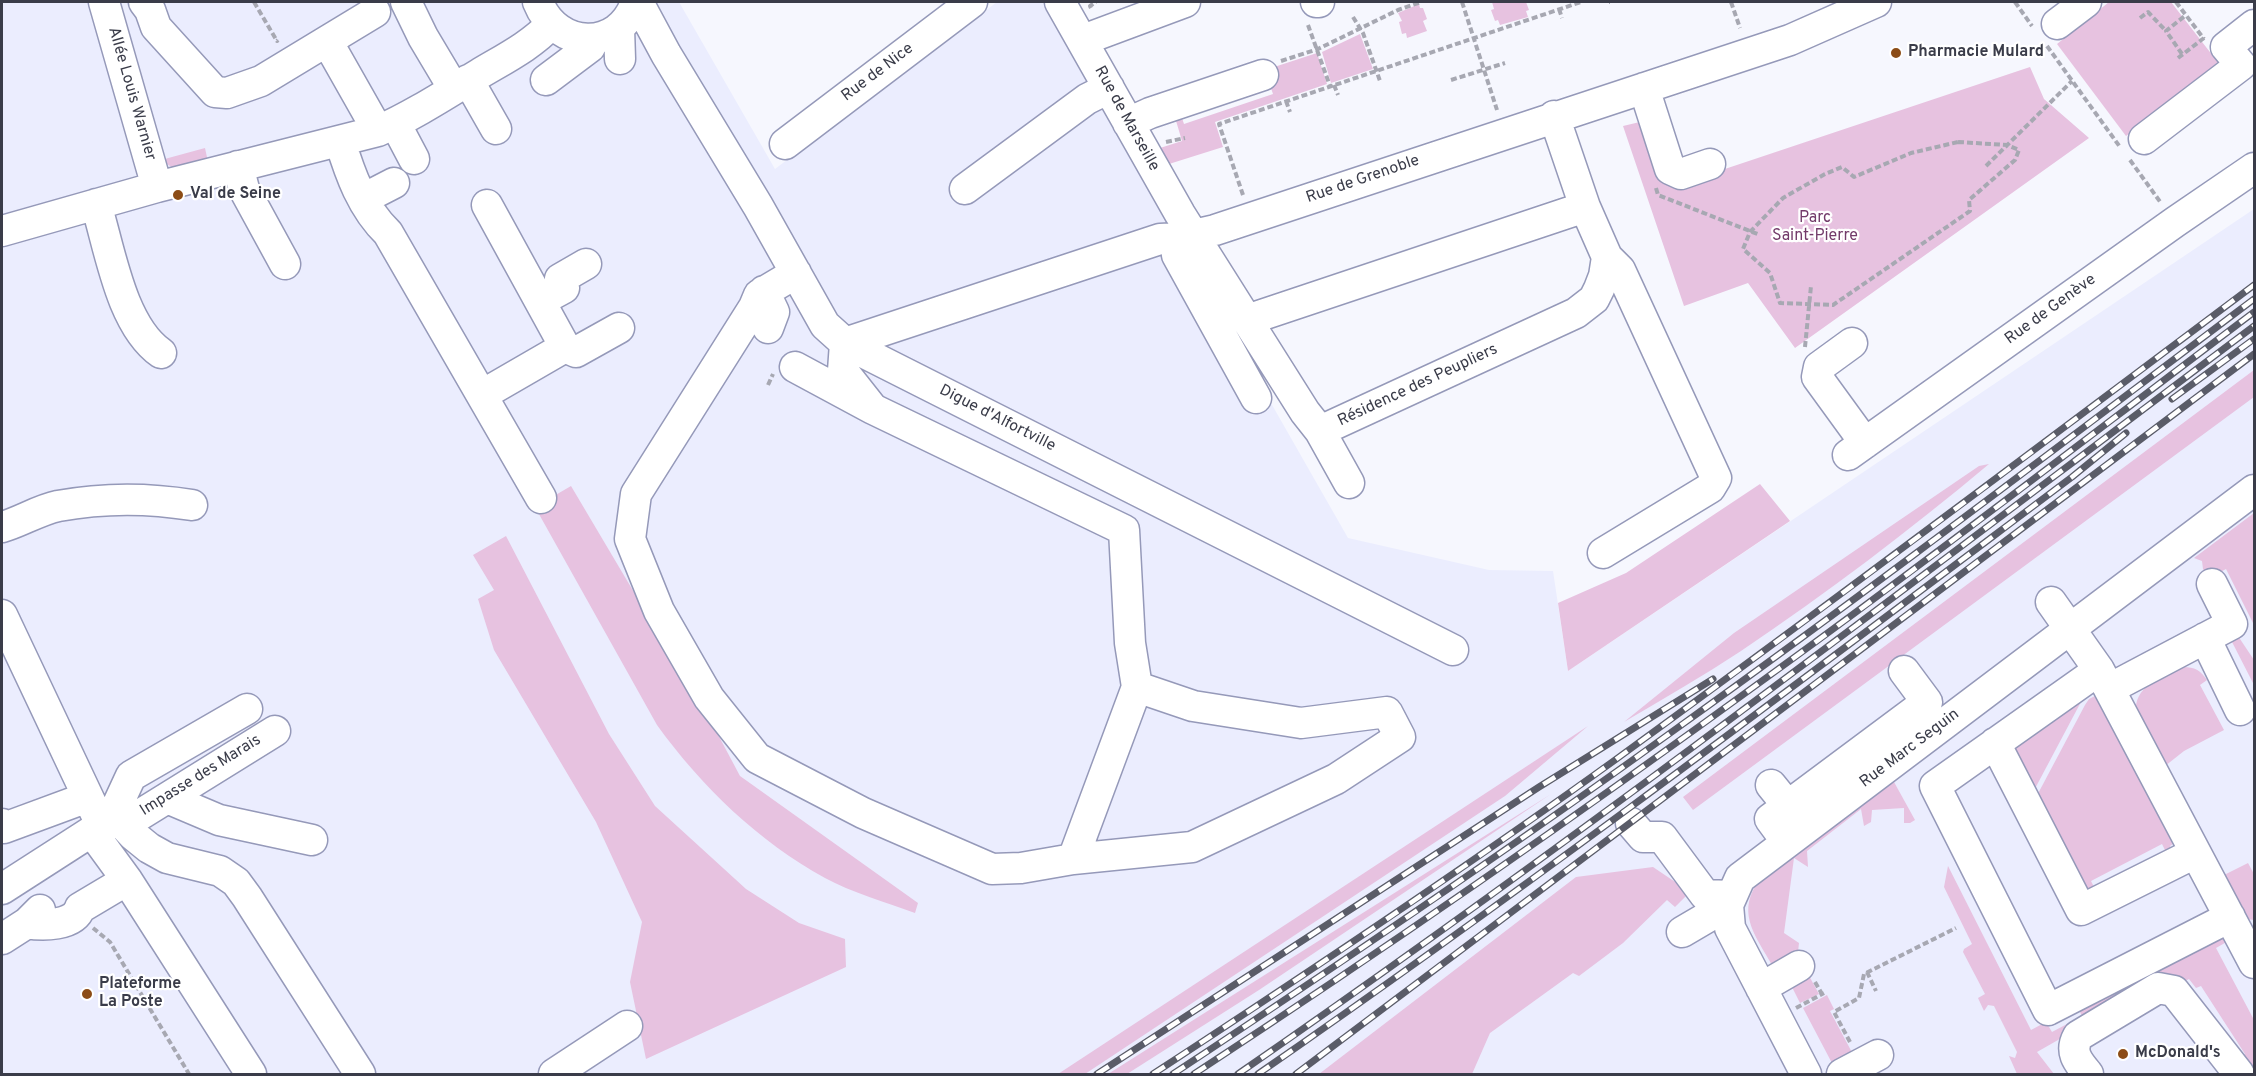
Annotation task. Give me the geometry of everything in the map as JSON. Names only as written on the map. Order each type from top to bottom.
[{"type":"street","name":"Allée Louis Warnier","points":[[104,2],[157,187]]},
{"type":"street","points":[[144,2],[150,10],[156,27],[215,92],[227,93],[261,81],[375,12]]},
{"type":"street","points":[[406,2],[423,37],[492,123]]},
{"type":"street","points":[[546,80],[605,33],[627,20],[637,2]]},
{"type":"street","name":"Digue d'Alfortville","points":[[637,2],[825,325],[845,343],[1218,538],[1453,650]]},
{"type":"street","name":"Rue de Nice","points":[[784,144],[972,2]]},
{"type":"street","name":"Rue de Marseille","points":[[1060,2],[1128,123],[1184,237]]},
{"type":"street","points":[[1083,40],[1185,2]]},
{"type":"street","name":"Rue de Grenoble","points":[[845,343],[1160,239],[1184,237],[1790,40],[1830,11],[1876,2]]},
{"type":"street","points":[[2045,32],[2086,2]]},
{"type":"street","points":[[2,231],[157,187],[387,127],[529,43],[545,13],[563,33],[577,38],[605,33],[666,54]]},
{"type":"street","points":[[2144,139],[2241,65],[2226,47],[2254,25]]},
{"type":"street","points":[[605,33],[620,59]]},
{"type":"street","points":[[327,41],[387,127],[420,151]]},
{"type":"street","points":[[1128,123],[1253,70]]},
{"type":"street","points":[[965,189],[1087,99],[1109,88]]},
{"type":"street","points":[[1644,88],[1670,169],[1681,174],[1710,164]]},
{"type":"street","points":[[1554,116],[1585,207],[1607,257],[1620,270],[1716,478],[1710,488],[1603,552]]},
{"type":"street","points":[[340,141],[350,176],[376,221],[388,233],[541,498]]},
{"type":"street","points":[[238,166],[244,189],[285,264]]},
{"type":"street","name":"Rue de Genève","points":[[1852,343],[1819,367],[1817,376],[1857,449],[2254,168]]},
{"type":"street","points":[[363,198],[394,183]]},
{"type":"street","points":[[96,204],[120,291],[148,344],[161,353]]},
{"type":"street","points":[[487,205],[565,347],[576,351],[619,328]]},
{"type":"street","points":[[1247,320],[1585,207]]},
{"type":"street","points":[[1184,237],[1176,255],[1256,398]]},
{"type":"street","name":"Résidence des Peupliers","points":[[1184,237],[1213,266],[1305,412],[1320,431],[1576,313],[1594,298],[1599,289],[1607,257]]},
{"type":"street","points":[[540,301],[564,288],[560,279],[585,264]]},
{"type":"street","points":[[752,295],[796,273]]},
{"type":"street","points":[[752,295],[774,312],[768,328]]},
{"type":"street","points":[[752,295],[754,307],[636,494],[630,539],[659,611],[709,698],[756,758],[863,813],[992,869],[1021,868],[1073,859],[1192,847],[1336,778],[1400,737],[1387,712],[1301,723],[1193,706],[1137,687]]},
{"type":"street","points":[[845,343],[843,371],[873,408]]},
{"type":"street","points":[[482,395],[565,347]]},
{"type":"street","points":[[795,367],[873,408],[1124,530],[1130,643],[1137,687],[1073,859]]},
{"type":"street","points":[[1320,431],[1349,483]]},
{"type":"street","name":"Rue Marc Seguin","points":[[1729,901],[1740,878],[1787,842],[1929,718],[2070,628],[2254,490]]},
{"type":"street","points":[[2,527],[56,507],[144,500],[192,505]]},
{"type":"street","points":[[2212,584],[2232,624],[2205,638],[2104,679],[1995,743],[1935,786],[2048,1010],[2230,917]]},
{"type":"street","points":[[2052,602],[2104,679],[2254,963]]},
{"type":"street","points":[[2,615],[92,807],[105,826],[127,880],[251,1074]]},
{"type":"street","points":[[2205,638],[2240,710]]},
{"type":"street","points":[[1787,842],[1770,819],[1779,795],[1929,718],[1927,702],[1905,671]]},
{"type":"street","points":[[105,826],[131,776],[247,709]]},
{"type":"street","name":"Impasse des Marais","points":[[2,889],[105,826],[138,816],[275,731]]},
{"type":"street","points":[[1995,743],[2081,910],[2195,853]]},
{"type":"street","points":[[2,824],[4,828],[88,797]]},
{"type":"street","points":[[167,798],[219,820],[312,840]]},
{"type":"street","points":[[1631,823],[1643,837],[1662,837],[1705,895],[1729,901]]},
{"type":"street","points":[[105,826],[141,842],[167,858],[220,871],[236,882],[360,1074]]},
{"type":"street","points":[[2,939],[33,917],[41,926],[70,920],[80,908],[127,880]]},
{"type":"street","points":[[1682,932],[1729,901]]},
{"type":"street","points":[[1729,901],[1730,928],[1806,1074]]},
{"type":"street","points":[[1761,988],[1799,966]]},
{"type":"street","points":[[2088,1074],[2076,1059],[2073,1050],[2078,1036],[2158,988],[2174,991],[2229,1068]]},
{"type":"street","points":[[2106,1074],[2090,1051],[2089,1043],[2093,1036],[2174,991]]},
{"type":"street","points":[[554,1074],[627,1026]]},
{"type":"path","points":[[254,2],[277,41],[287,35]]},
{"type":"path","points":[[1253,70],[1318,49],[1398,10],[1421,2]]},
{"type":"path","points":[[1462,2],[1497,110]]},
{"type":"path","points":[[1243,195],[1219,124],[1581,2]]},
{"type":"path","points":[[1731,2],[1740,28]]},
{"type":"path","points":[[2015,2],[2045,32],[2072,81],[2175,222]]},
{"type":"path","points":[[1313,6],[1318,49],[1338,95]]},
{"type":"path","points":[[1558,9],[1562,18]]},
{"type":"path","points":[[2140,18],[2148,12],[2159,26],[2166,30],[2182,54]]},
{"type":"path","points":[[2166,30],[2186,15]]},
{"type":"path","points":[[1353,17],[1380,81]]},
{"type":"path","points":[[1451,80],[1505,63]]},
{"type":"path","points":[[1986,166],[2072,81]]},
{"type":"path","points":[[1286,101],[1290,112]]},
{"type":"path","points":[[1958,142],[2007,145],[2019,150],[2016,160],[1969,200],[1970,211],[1833,305],[1780,303],[1770,273],[1743,249],[1750,232],[1782,198],[1842,167],[1854,177],[1911,153],[1958,142]]},
{"type":"path","points":[[80,908],[88,924],[110,942],[125,962],[189,1074]]},
{"type":"path","points":[[1860,1065],[1834,1012],[1860,998],[1864,974],[1956,928]]},
{"type":"path","points":[[1867,972],[1876,991]]},
{"type":"path","points":[[1816,998],[1824,993]]},
{"type":"path","points":[[147,1003],[152,1000]]},
{"type":"path","points":[[170,1043],[177,1038]]},
{"type":"shaded area","points":[[2,2],[679,2],[775,169],[997,2],[1042,2],[1348,538],[1489,570],[1553,571],[1568,671],[2254,209],[2254,1074],[2,1074]]},
{"type":"green space","points":[[1492,2],[1526,2],[1529,10],[1526,11],[1528,17],[1500,25],[1498,20],[1495,21],[1491,10],[1494,9]]},
{"type":"green space","points":[[2109,2],[2171,2],[2220,65],[2126,136],[2057,44]]},
{"type":"green space","points":[[1419,4],[1427,19],[1423,21],[1427,31],[1407,38],[1406,33],[1402,34],[1399,22],[1402,21],[1398,13]]},
{"type":"green space","points":[[1360,34],[1373,69],[1331,83],[1322,52]]},
{"type":"green space","points":[[1317,53],[1327,84],[1215,122],[1223,147],[1169,164],[1160,148],[1182,141],[1174,114],[1179,109],[1184,124],[1273,94],[1265,70]]},
{"type":"green space","name":"Parc Saint-Pierre","points":[[2030,67],[2044,99],[2089,138],[1795,348],[1748,283],[1684,306],[1623,126],[1644,121],[1674,186]]},
{"type":"green space","points":[[205,148],[208,162],[173,168],[161,160]]},
{"type":"green space","points":[[2254,370],[2254,397],[1693,810],[1683,797]]},
{"type":"green space","points":[[1989,464],[1929,513],[1805,607],[1727,660],[1624,722],[1734,633],[1979,466]]},
{"type":"green space","points":[[1760,484],[1790,521],[1568,671],[1558,603],[1626,573]]},
{"type":"green space","points":[[571,486],[715,729],[740,776],[918,903],[915,913],[857,893],[801,864],[754,830],[733,811],[674,748],[657,725],[535,507]]},
{"type":"green space","points":[[2254,513],[2254,625],[2226,569],[2209,578],[2203,569],[2202,561],[2194,558]]},
{"type":"green space","points":[[506,536],[609,734],[655,806],[746,889],[799,923],[845,939],[846,967],[646,1059],[630,982],[642,922],[596,822],[494,650],[478,599],[494,590],[473,555]]},
{"type":"green space","points":[[2238,636],[2254,660],[2254,685],[2231,640]]},
{"type":"green space","points":[[2183,667],[2197,670],[2207,680],[2200,685],[2224,730],[2184,751],[2165,766],[2136,708],[2137,700],[2152,682]]},
{"type":"green space","points":[[2097,695],[2177,841],[2170,846],[2174,853],[2169,858],[2162,844],[2091,881],[2098,895],[2088,897],[2033,803],[2085,705],[2089,699]]},
{"type":"green space","points":[[2082,700],[2030,798],[2012,741]]},
{"type":"green space","points":[[1588,726],[1505,796],[1085,1074],[1058,1074]]},
{"type":"green space","points":[[1894,782],[1915,820],[1904,823],[1904,808],[1872,810],[1871,822],[1864,826],[1861,809],[1807,851],[1808,867],[1794,858],[1784,933],[1799,943],[1797,961],[1772,965],[1755,936],[1749,916],[1748,906],[1756,885]]},
{"type":"green space","points":[[1551,794],[1259,990],[1127,1074],[1108,1074]]},
{"type":"green space","points":[[2248,863],[2254,874],[2254,920],[2246,919],[2224,875]]},
{"type":"green space","points":[[1948,866],[2031,1030],[2046,1022],[2052,1032],[2082,1016],[2077,1006],[2217,932],[2230,940],[2216,948],[2254,1020],[2254,1066],[2248,1069],[2233,1061],[2245,1054],[2201,986],[2196,988],[2189,979],[2179,984],[2156,984],[2037,1052],[2054,1074],[2017,1074],[2009,1056],[2015,1058],[2017,1052],[1994,1006],[1988,1005],[1984,1011],[1978,998],[1985,994],[1963,952],[1972,944],[1944,887]]},
{"type":"green space","points":[[1653,867],[1690,892],[1675,907],[1667,900],[1623,943],[1579,976],[1573,973],[1490,1033],[1472,1074],[1319,1074],[1576,877]]},
{"type":"green space","points":[[1808,974],[1819,994],[1800,1003],[1790,983]]},
{"type":"green space","points":[[1827,995],[1834,1009],[1830,1011],[1856,1060],[1833,1065],[1803,1008]]},
{"type":"railway","points":[[1153,1074],[1386,920],[1615,760],[2254,285]]},
{"type":"railway","points":[[1173,1074],[1428,903],[1618,771],[1897,568],[2254,299]]},
{"type":"railway","points":[[1194,1074],[1411,929],[1695,729],[1889,588],[2254,312]]},
{"type":"railway","points":[[1238,1074],[1623,799],[2254,326]]},
{"type":"railway","points":[[2172,399],[2254,339]]},
{"type":"railway","points":[[1296,1074],[2254,354]]},
{"type":"railway","points":[[1258,1074],[1464,929],[1668,780],[2072,477],[2126,433]]},
{"type":"railway","points":[[1097,1074],[1539,787],[1713,679]]},
{"type":"place","name":"Pharmacie Mulard","points":[[1896,53]]},
{"type":"place","name":"Val de Seine","points":[[178,195]]},
{"type":"place","name":"Plateforme La Poste","points":[[87,994]]},
{"type":"place","name":"McDonald's","points":[[2123,1054]]}]
